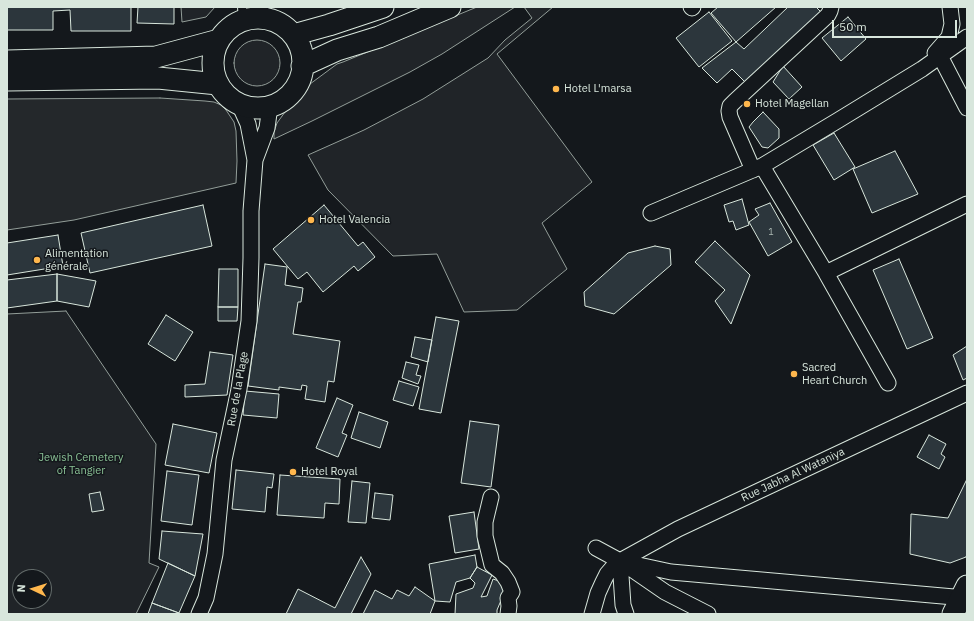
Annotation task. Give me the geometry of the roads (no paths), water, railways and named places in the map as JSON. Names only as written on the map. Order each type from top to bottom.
[{"type":"main road","points":[[293,35],[383,7]]},
{"type":"main road","points":[[302,66],[337,50],[379,37],[450,7]]},
{"type":"main road","points":[[265,13],[274,21],[288,29],[293,35],[301,50],[301,75],[297,84],[286,98],[270,106],[254,108],[239,104],[227,95],[218,84],[214,75],[213,66],[215,48],[219,40],[242,14],[250,18],[258,17],[265,13]]},
{"type":"main road","points":[[7,61],[156,57],[219,40]]},
{"type":"main road","points":[[7,80],[158,78],[218,84]]},
{"type":"street","points":[[831,7],[828,15],[730,106],[729,112],[730,117],[757,168],[826,273],[888,383]]},
{"type":"street","points":[[922,69],[949,37],[952,24],[950,7]]},
{"type":"street","points":[[651,213],[757,168],[922,69],[967,37]]},
{"type":"street","points":[[940,56],[967,108]]},
{"type":"street","points":[[239,104],[248,124],[255,160]]},
{"type":"street","points":[[255,160],[267,128],[270,106]]},
{"type":"street","name":"Rue de la Plage","points":[[199,614],[206,598],[215,554],[224,460],[239,389],[248,321],[251,258],[251,211],[255,160]]},
{"type":"street","points":[[826,273],[967,204]]},
{"type":"street","name":"Rue Jabha Al Wataniya","points":[[592,614],[598,593],[607,574],[620,561],[678,529],[967,393]]},
{"type":"street","points":[[491,497],[485,522],[484,536],[492,565],[502,573],[512,592],[508,598],[508,614]]},
{"type":"street","points":[[596,548],[620,561],[665,592],[708,614]]},
{"type":"street","points":[[620,561],[671,572],[958,599]]},
{"type":"street","points":[[620,561],[622,605],[626,614]]},
{"type":"place","name":"Hotel L'marsa","points":[[556,89]]},
{"type":"place","name":"Hotel Magellan","points":[[747,104]]},
{"type":"place","name":"Hotel Valencia","points":[[311,220]]},
{"type":"place","name":"Alimentation générale","points":[[37,260]]},
{"type":"place","name":"Sacred Heart Church","points":[[794,374]]},
{"type":"place","name":"Hotel Royal","points":[[293,472]]},
{"type":"park label","name":"Jewish Cemetery of Tangier","points":[[81,464]]}]
